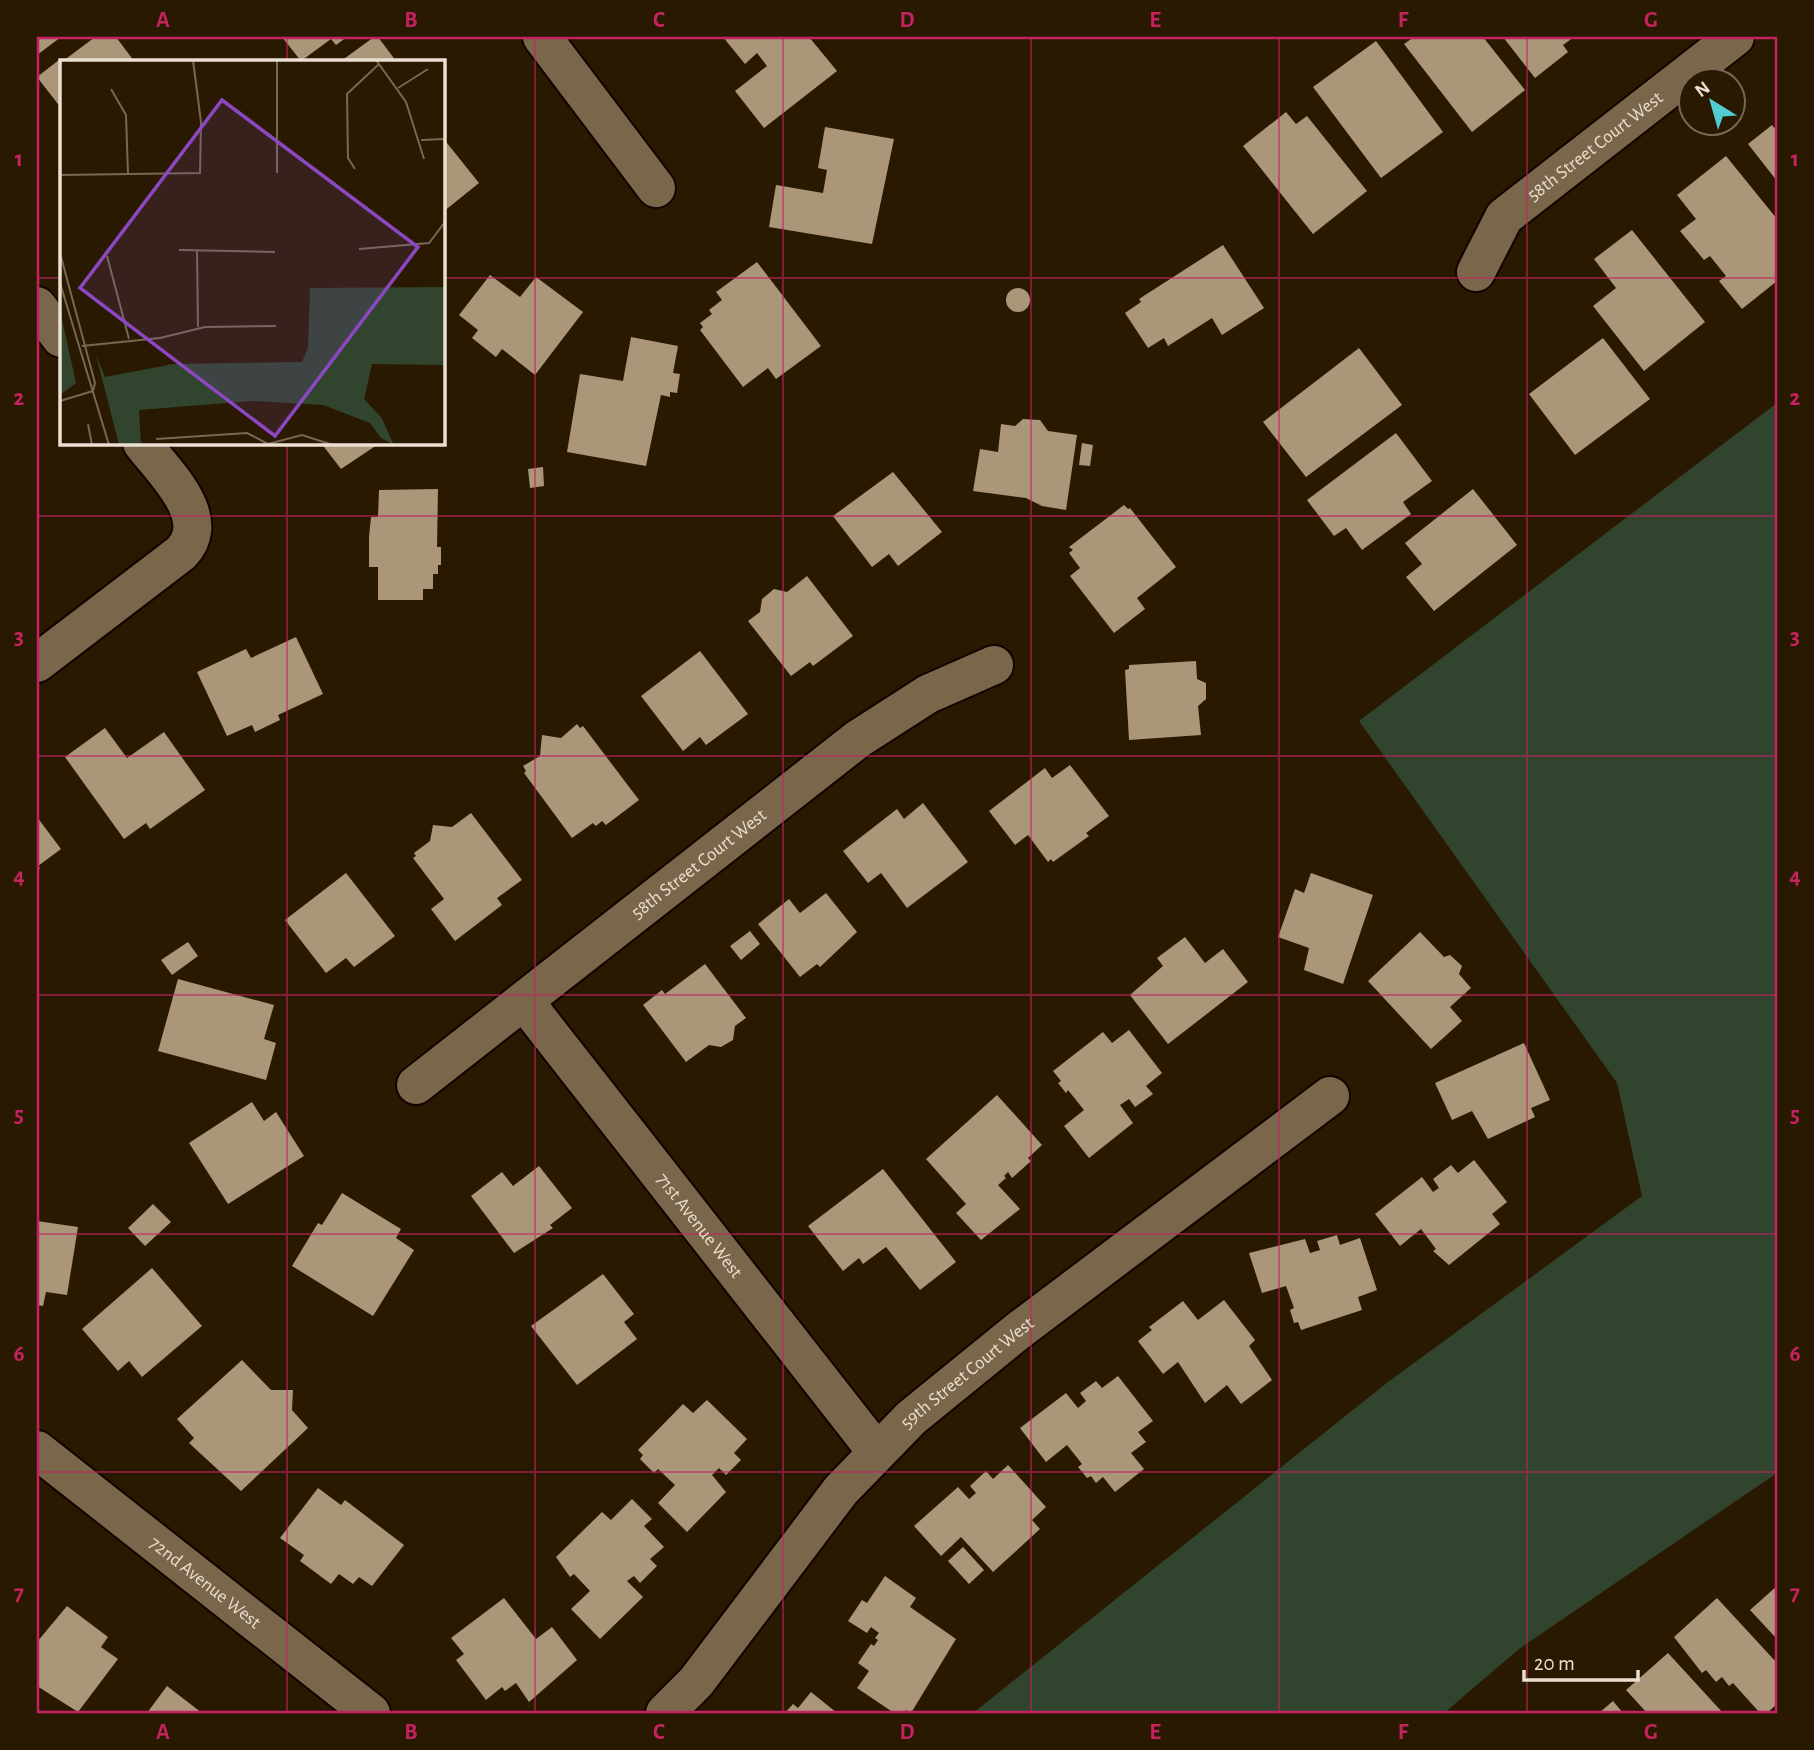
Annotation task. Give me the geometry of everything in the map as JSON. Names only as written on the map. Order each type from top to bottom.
[{"type":"street","points":[[542,37],[656,188]]},
{"type":"street","name":"58th Street Court West","points":[[1476,272],[1504,217],[1735,37]]},
{"type":"street","points":[[37,306],[60,337]]},
{"type":"street","points":[[37,663],[181,553],[191,540],[195,524],[183,499],[143,444]]},
{"type":"street","name":"58th Street Court West","points":[[416,1084],[858,739],[928,694],[994,665]]},
{"type":"street","name":"71st Avenue West","points":[[524,1001],[876,1451]]},
{"type":"street","name":"59th Street Court West","points":[[665,1713],[696,1682],[834,1499],[876,1451],[911,1418],[1008,1339],[1330,1096]]},
{"type":"street","name":"72nd Avenue West","points":[[37,1450],[371,1713]]},
{"type":"green space","points":[[1777,403],[1777,1473],[1519,1649],[1444,1713],[973,1713],[1388,1382],[1642,1196],[1617,1083],[1359,721]]},
{"type":"building","points":[[37,37],[61,37],[37,55]]},
{"type":"building","points":[[95,37],[116,37],[133,60],[64,60]]},
{"type":"building","points":[[282,37],[347,37],[336,45],[331,39],[300,60]]},
{"type":"building","points":[[374,37],[378,37],[395,60],[342,60]]},
{"type":"building","points":[[723,37],[809,37],[837,71],[764,128],[735,91],[767,66],[757,53],[745,64]]},
{"type":"building","points":[[1414,37],[1483,37],[1525,90],[1472,132],[1404,44]]},
{"type":"building","points":[[1503,37],[1574,37],[1563,45],[1568,52],[1535,78]]},
{"type":"building","points":[[1376,41],[1443,132],[1381,178],[1313,87]]},
{"type":"building","points":[[59,60],[60,107],[37,77]]},
{"type":"building","points":[[1286,112],[1296,124],[1307,116],[1367,191],[1313,234],[1243,146]]},
{"type":"building","points":[[1772,125],[1777,131],[1777,181],[1748,144]]},
{"type":"building","points":[[825,127],[894,139],[872,244],[769,227],[776,185],[823,193],[827,170],[818,168]]},
{"type":"building","points":[[444,139],[479,183],[444,211]]},
{"type":"building","points":[[1726,156],[1777,219],[1777,281],[1742,309],[1719,281],[1726,276],[1710,256],[1704,260],[1680,231],[1696,219],[1677,195]]},
{"type":"building","points":[[1632,230],[1705,322],[1644,371],[1593,306],[1616,288],[1594,259]]},
{"type":"building","points":[[1223,245],[1264,308],[1222,335],[1212,318],[1168,346],[1164,338],[1148,348],[1125,313],[1141,302],[1139,299]]},
{"type":"building","points":[[757,262],[821,346],[776,379],[768,368],[743,387],[700,330],[703,327],[700,323],[712,314],[709,310],[722,300],[716,292]]},
{"type":"building","points":[[490,275],[520,297],[536,277],[583,312],[535,375],[502,349],[496,357],[472,338],[478,330],[459,315]]},
{"type":"building","points":[[1018,288],[1027,291],[1030,300],[1027,309],[1018,312],[1009,309],[1006,300],[1009,291]]},
{"type":"building","points":[[631,337],[678,346],[673,373],[680,374],[677,393],[670,392],[670,397],[661,395],[646,466],[567,452],[580,374],[623,381]]},
{"type":"building","points":[[1603,338],[1650,399],[1575,455],[1529,394]]},
{"type":"building","points":[[1359,348],[1402,405],[1306,477],[1263,422]]},
{"type":"building","points":[[1023,419],[1040,420],[1048,431],[1077,435],[1066,510],[1042,506],[1026,498],[973,491],[980,449],[998,452],[1001,424],[1015,426]]},
{"type":"building","points":[[1396,433],[1432,481],[1403,502],[1411,514],[1362,550],[1346,528],[1334,536],[1307,500]]},
{"type":"building","points":[[1082,443],[1093,445],[1090,466],[1079,465]]},
{"type":"building","points":[[322,444],[378,444],[341,469]]},
{"type":"building","points":[[543,467],[544,486],[530,488],[528,469]]},
{"type":"building","points":[[893,472],[942,532],[898,566],[889,554],[872,567],[833,516]]},
{"type":"building","points":[[438,489],[437,547],[441,547],[441,565],[438,565],[438,574],[433,574],[433,589],[423,589],[423,600],[378,600],[378,567],[369,567],[369,537],[371,517],[378,517],[379,490]]},
{"type":"building","points":[[1473,489],[1517,545],[1434,611],[1406,577],[1422,564],[1405,543]]},
{"type":"building","points":[[1124,505],[1130,508],[1176,567],[1137,598],[1145,609],[1114,633],[1070,576],[1080,568],[1069,553],[1073,550],[1069,547]]},
{"type":"building","points":[[807,576],[853,636],[813,666],[810,662],[791,676],[748,621],[760,612],[762,599],[774,589],[787,592]]},
{"type":"building","points":[[296,637],[323,694],[278,715],[280,720],[255,732],[252,725],[227,736],[197,672],[246,649],[251,658]]},
{"type":"building","points":[[700,651],[748,714],[706,745],[700,737],[683,751],[641,696]]},
{"type":"building","points":[[1196,661],[1197,679],[1206,683],[1206,699],[1198,706],[1201,735],[1129,740],[1125,670],[1129,669],[1129,665]]},
{"type":"building","points":[[577,724],[580,728],[583,726],[639,800],[606,825],[602,821],[596,826],[593,823],[572,838],[524,773],[526,771],[523,766],[540,756],[542,735],[561,738]]},
{"type":"building","points":[[105,728],[127,758],[164,732],[205,790],[150,829],[146,823],[124,839],[65,757]]},
{"type":"building","points":[[1070,765],[1109,816],[1086,833],[1089,836],[1053,862],[1051,859],[1048,862],[1028,835],[1015,845],[989,811],[1045,768],[1052,778]]},
{"type":"building","points":[[923,803],[968,862],[907,908],[881,873],[868,883],[843,851],[897,809],[904,819]]},
{"type":"building","points":[[471,813],[522,880],[497,898],[502,905],[455,941],[431,909],[444,899],[413,858],[416,856],[414,853],[430,841],[433,825],[452,827]]},
{"type":"building","points":[[37,817],[61,849],[38,866],[40,868],[37,871]]},
{"type":"building","points":[[346,873],[395,936],[354,967],[346,958],[326,973],[285,920]]},
{"type":"building","points":[[1311,873],[1373,895],[1343,984],[1304,970],[1309,948],[1278,937],[1295,889],[1304,893]]},
{"type":"building","points":[[826,893],[857,932],[820,967],[817,964],[800,977],[758,924],[789,899],[800,913]]},
{"type":"building","points":[[750,931],[760,944],[741,960],[730,946]]},
{"type":"building","points":[[1420,932],[1444,957],[1450,955],[1462,966],[1459,974],[1471,988],[1450,1007],[1462,1021],[1431,1049],[1368,981]]},
{"type":"building","points":[[1185,937],[1205,963],[1223,949],[1248,982],[1168,1044],[1130,995],[1163,966],[1157,958]]},
{"type":"building","points":[[188,942],[198,956],[172,975],[161,960]]},
{"type":"building","points":[[705,964],[746,1018],[735,1026],[733,1040],[721,1047],[709,1045],[686,1062],[643,1005],[662,990],[665,994]]},
{"type":"building","points":[[178,979],[274,1005],[264,1039],[276,1043],[266,1080],[158,1051]]},
{"type":"building","points":[[1129,1030],[1162,1073],[1146,1086],[1153,1094],[1135,1107],[1129,1099],[1120,1105],[1133,1123],[1089,1158],[1064,1126],[1084,1110],[1068,1090],[1066,1093],[1058,1083],[1061,1081],[1053,1071],[1103,1032],[1112,1043]]},
{"type":"building","points":[[1524,1043],[1550,1100],[1531,1108],[1535,1117],[1488,1139],[1472,1111],[1452,1120],[1435,1083]]},
{"type":"building","points":[[997,1095],[1042,1145],[1028,1158],[1031,1161],[1012,1178],[1008,1172],[998,1185],[1020,1209],[981,1240],[956,1213],[966,1204],[926,1159]]},
{"type":"building","points":[[252,1102],[264,1121],[276,1112],[304,1156],[228,1204],[189,1143]]},
{"type":"building","points":[[1474,1160],[1507,1202],[1492,1214],[1500,1224],[1449,1265],[1433,1251],[1436,1249],[1421,1229],[1400,1246],[1375,1214],[1422,1177],[1433,1192],[1439,1188],[1433,1179],[1451,1165],[1458,1173]]},
{"type":"building","points":[[539,1166],[572,1208],[550,1225],[553,1228],[514,1253],[471,1196],[502,1172],[513,1186]]},
{"type":"building","points":[[883,1169],[956,1262],[920,1290],[886,1247],[863,1264],[859,1258],[843,1271],[808,1226]]},
{"type":"building","points":[[342,1193],[401,1229],[396,1238],[414,1250],[373,1316],[292,1266],[318,1223],[322,1225]]},
{"type":"building","points":[[153,1204],[171,1222],[145,1246],[128,1228]]},
{"type":"building","points":[[37,1221],[78,1227],[67,1295],[46,1292],[43,1306],[37,1305]]},
{"type":"building","points":[[1337,1235],[1340,1245],[1360,1238],[1377,1290],[1358,1297],[1362,1310],[1301,1330],[1298,1322],[1294,1323],[1290,1310],[1294,1308],[1286,1286],[1262,1293],[1249,1253],[1305,1239],[1310,1253],[1320,1250],[1317,1241]]},
{"type":"building","points":[[152,1268],[202,1326],[142,1377],[129,1361],[118,1371],[82,1329]]},
{"type":"building","points":[[603,1274],[634,1314],[624,1322],[637,1339],[577,1385],[531,1326]]},
{"type":"building","points":[[1224,1300],[1255,1340],[1249,1346],[1272,1380],[1241,1404],[1227,1385],[1205,1403],[1178,1362],[1163,1374],[1138,1341],[1152,1330],[1149,1327],[1183,1301],[1198,1320]]},
{"type":"building","points":[[242,1360],[271,1390],[293,1390],[292,1410],[308,1428],[241,1491],[189,1443],[194,1438],[177,1419]]},
{"type":"building","points":[[1118,1376],[1153,1421],[1138,1432],[1146,1442],[1131,1453],[1144,1469],[1115,1492],[1103,1477],[1096,1483],[1091,1476],[1087,1478],[1078,1467],[1082,1464],[1067,1445],[1046,1462],[1020,1428],[1066,1393],[1078,1408],[1086,1401],[1080,1393],[1096,1381],[1102,1388]]},
{"type":"building","points":[[707,1400],[747,1439],[734,1453],[741,1460],[726,1475],[719,1468],[712,1475],[726,1492],[687,1532],[658,1503],[675,1485],[658,1469],[654,1473],[640,1459],[643,1455],[638,1450],[683,1404],[693,1413]]},
{"type":"building","points":[[1008,1465],[1046,1507],[1032,1520],[1040,1529],[993,1572],[961,1537],[941,1556],[914,1526],[958,1487],[969,1499],[976,1493],[970,1486],[986,1471],[993,1479]]},
{"type":"building","points":[[318,1488],[341,1505],[345,1500],[404,1545],[372,1586],[359,1577],[353,1584],[339,1574],[331,1584],[300,1561],[304,1555],[280,1538]]},
{"type":"building","points":[[632,1499],[652,1519],[644,1526],[664,1547],[650,1559],[657,1566],[640,1583],[634,1576],[627,1581],[643,1597],[600,1639],[571,1609],[590,1591],[574,1574],[570,1577],[556,1557],[602,1512],[611,1520]]},
{"type":"building","points":[[963,1547],[984,1570],[969,1584],[948,1561]]},
{"type":"building","points":[[885,1576],[916,1598],[910,1607],[956,1639],[911,1713],[906,1710],[904,1713],[894,1713],[857,1688],[869,1671],[858,1663],[871,1644],[874,1646],[879,1633],[871,1627],[867,1633],[848,1621],[862,1600],[867,1603]]},
{"type":"building","points":[[1777,1586],[1777,1639],[1750,1610]]},
{"type":"building","points":[[504,1598],[536,1639],[552,1627],[577,1660],[529,1702],[516,1683],[505,1691],[502,1687],[486,1700],[456,1660],[464,1654],[451,1638]]},
{"type":"building","points":[[1717,1598],[1777,1663],[1777,1704],[1767,1713],[1760,1713],[1733,1683],[1729,1686],[1722,1677],[1716,1682],[1706,1670],[1702,1673],[1674,1637]]},
{"type":"building","points":[[67,1606],[108,1637],[101,1647],[118,1659],[78,1712],[37,1686],[37,1642]]},
{"type":"building","points":[[1668,1653],[1723,1713],[1647,1713],[1626,1690]]},
{"type":"building","points":[[167,1686],[202,1713],[147,1713]]},
{"type":"building","points":[[811,1692],[837,1713],[785,1713],[793,1704],[798,1708]]},
{"type":"building","points":[[1613,1701],[1623,1713],[1599,1713]]}]
